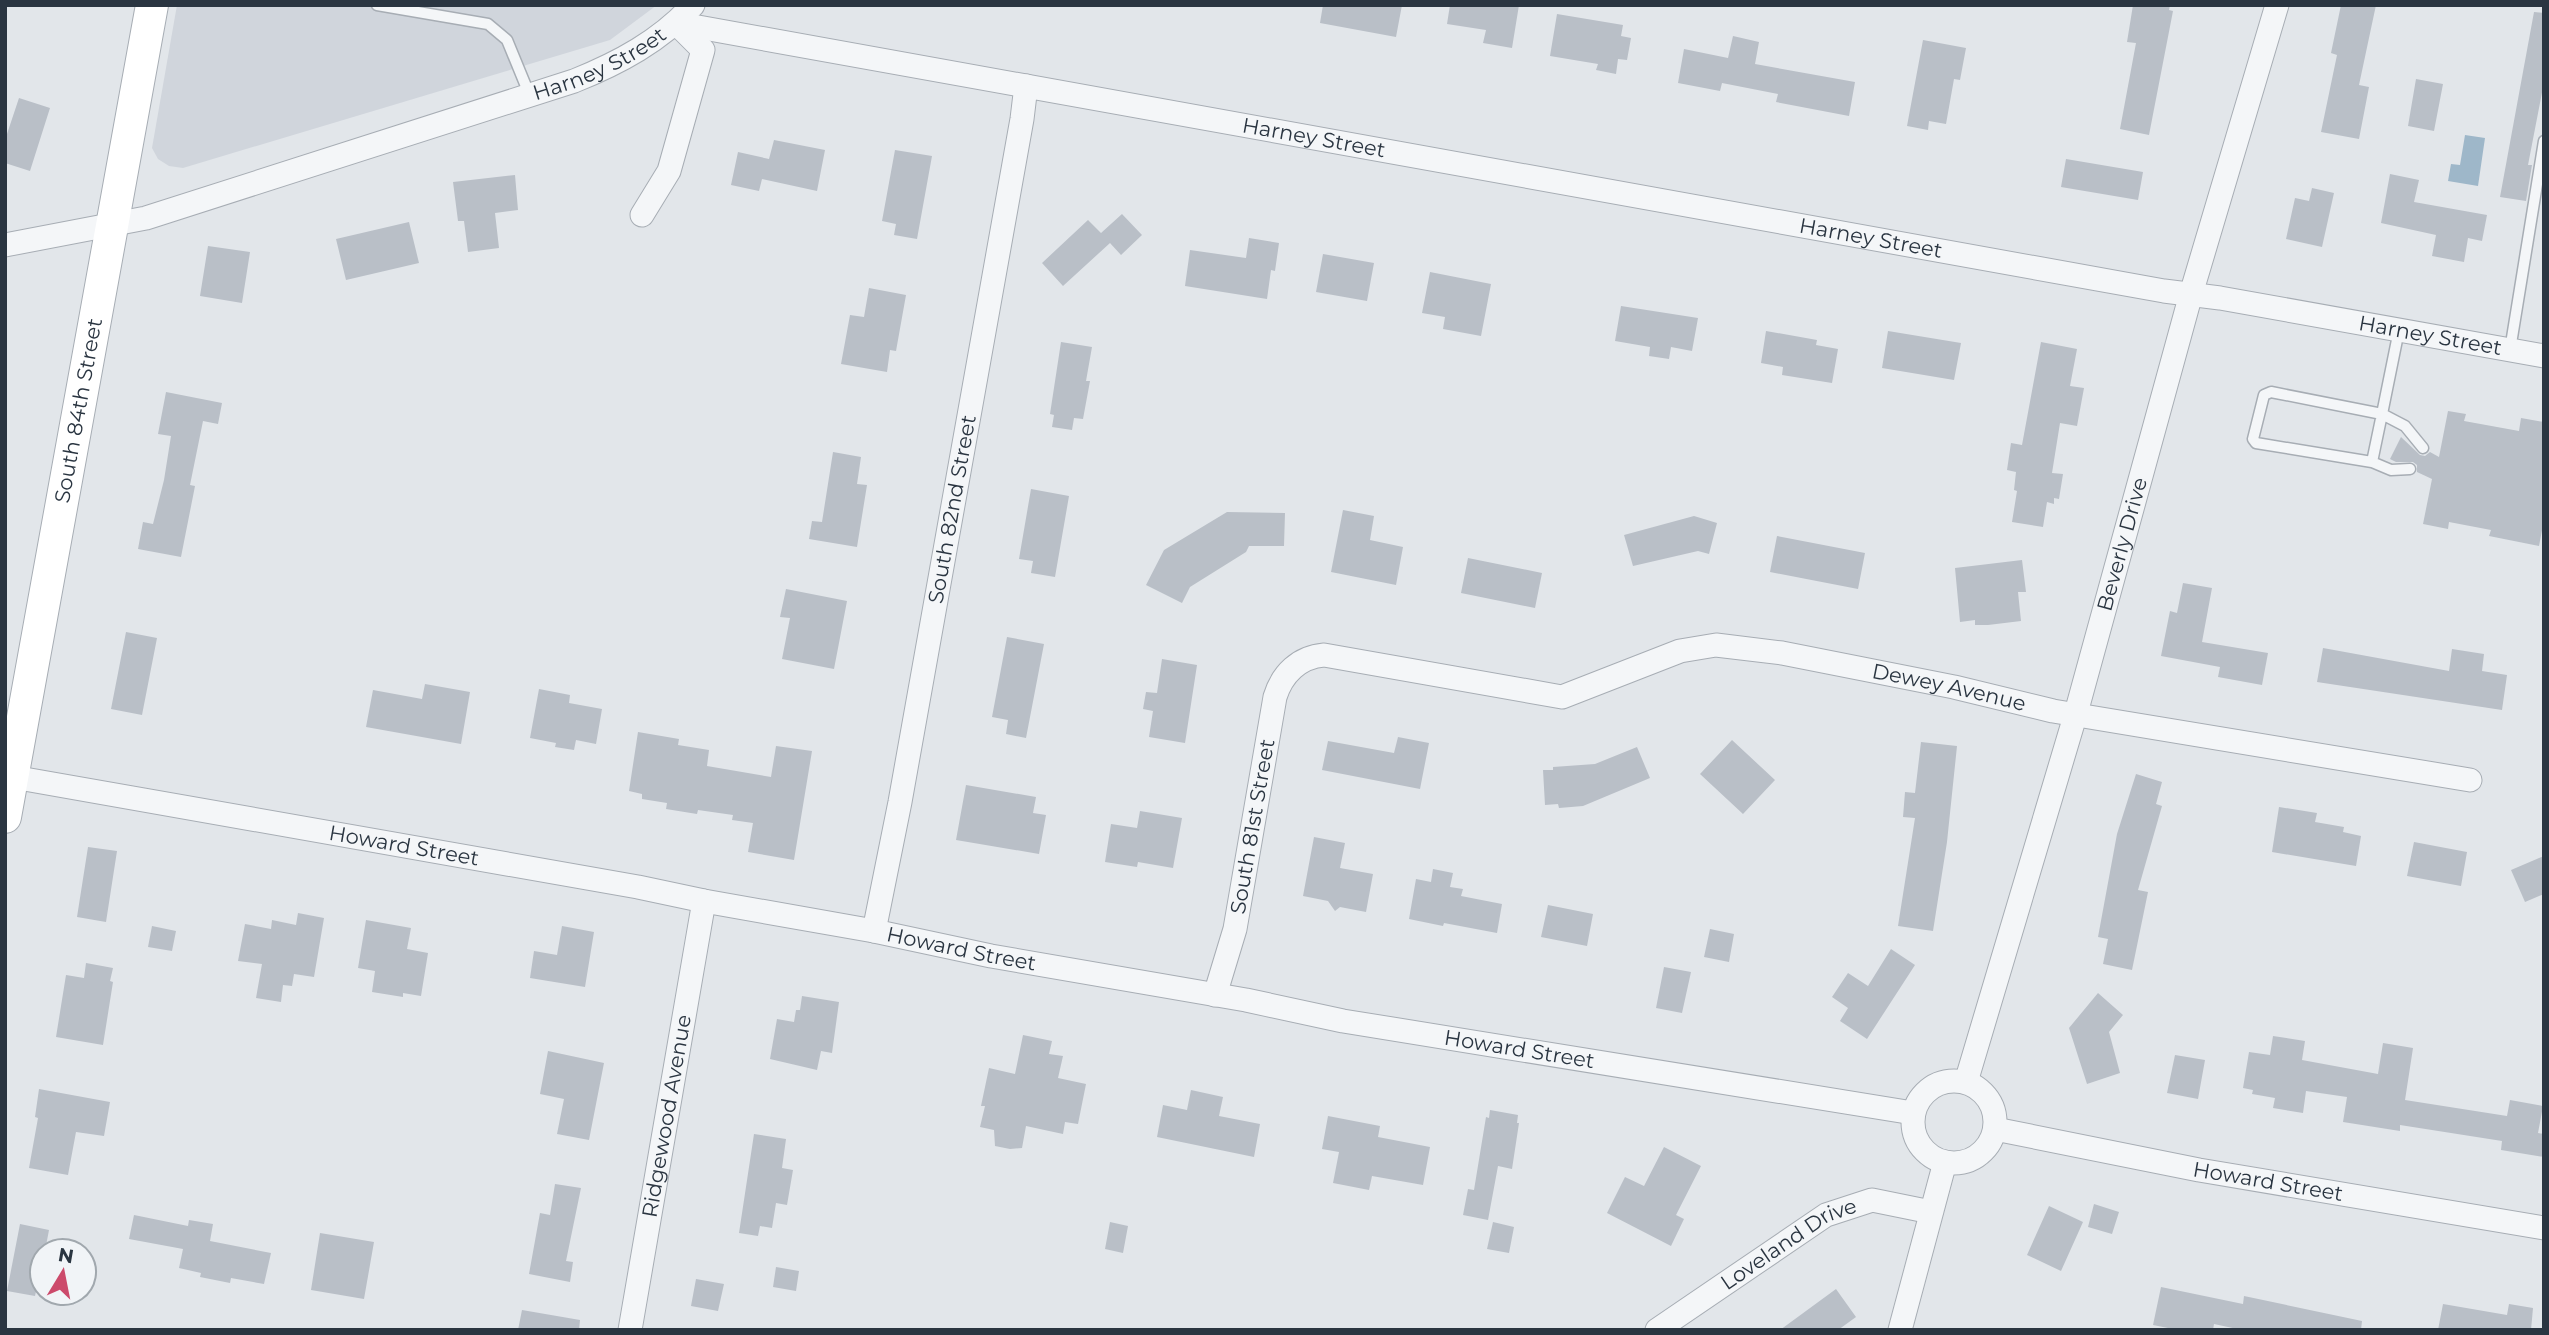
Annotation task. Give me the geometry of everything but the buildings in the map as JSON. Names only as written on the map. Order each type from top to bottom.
[{"type":"main road","name":"South 84th Street","points":[[5,817],[152,5]]},
{"type":"street","points":[[642,215],[669,171],[703,50],[676,23],[693,5]]},
{"type":"street","name":"Beverly Drive","points":[[1966,1082],[2076,713],[2191,294],[2277,5]]},
{"type":"street","name":"Harney Street","points":[[5,245],[113,226],[171,210],[530,96],[606,69],[651,43],[676,23],[2544,356]]},
{"type":"street","name":"South 82nd Street","points":[[874,931],[900,802],[1026,86]]},
{"type":"street","name":"Dewey Avenue","points":[[1298,663],[1313,656],[1324,655],[1562,697],[1680,651],[1716,645],[1782,653],[1954,687],[2053,711],[2470,780]]},
{"type":"street","name":"South 81st Street","points":[[1215,995],[1235,929],[1275,697],[1285,675],[1298,663]]},
{"type":"street","name":"Howard Street","points":[[13,777],[625,885],[1343,1021],[1913,1113]]},
{"type":"street","name":"Ridgewood Avenue","points":[[629,1330],[704,901]]},
{"type":"street","points":[[1952,1080],[1966,1082],[1986,1095],[1995,1117],[1995,1129],[1990,1142],[1971,1160],[1945,1162],[1923,1149],[1916,1138],[1913,1113],[1918,1100],[1927,1090],[1952,1080]]},
{"type":"street","name":"Howard Street","points":[[1995,1129],[2199,1170],[2544,1228]]},
{"type":"street","points":[[1900,1330],[1945,1162]]},
{"type":"street","name":"Loveland Drive","points":[[1657,1330],[1826,1215],[1872,1200],[1931,1212]]},
{"type":"lane","points":[[377,5],[488,24],[507,40],[530,96]]},
{"type":"lane","points":[[452,18],[454,5]]},
{"type":"lane","points":[[2511,351],[2544,141]]},
{"type":"lane","points":[[2372,462],[2399,330]]},
{"type":"lane","points":[[2410,469],[2391,470],[2372,462],[2262,445],[2253,439],[2264,395],[2271,392],[2382,414],[2405,426],[2423,448]]},
{"type":"shaded area","points":[[177,5],[657,5],[610,40],[183,168],[169,166],[158,159],[152,148]]},
{"type":"water","points":[[2465,135],[2485,138],[2478,186],[2448,181],[2451,164],[2460,165]]}]
